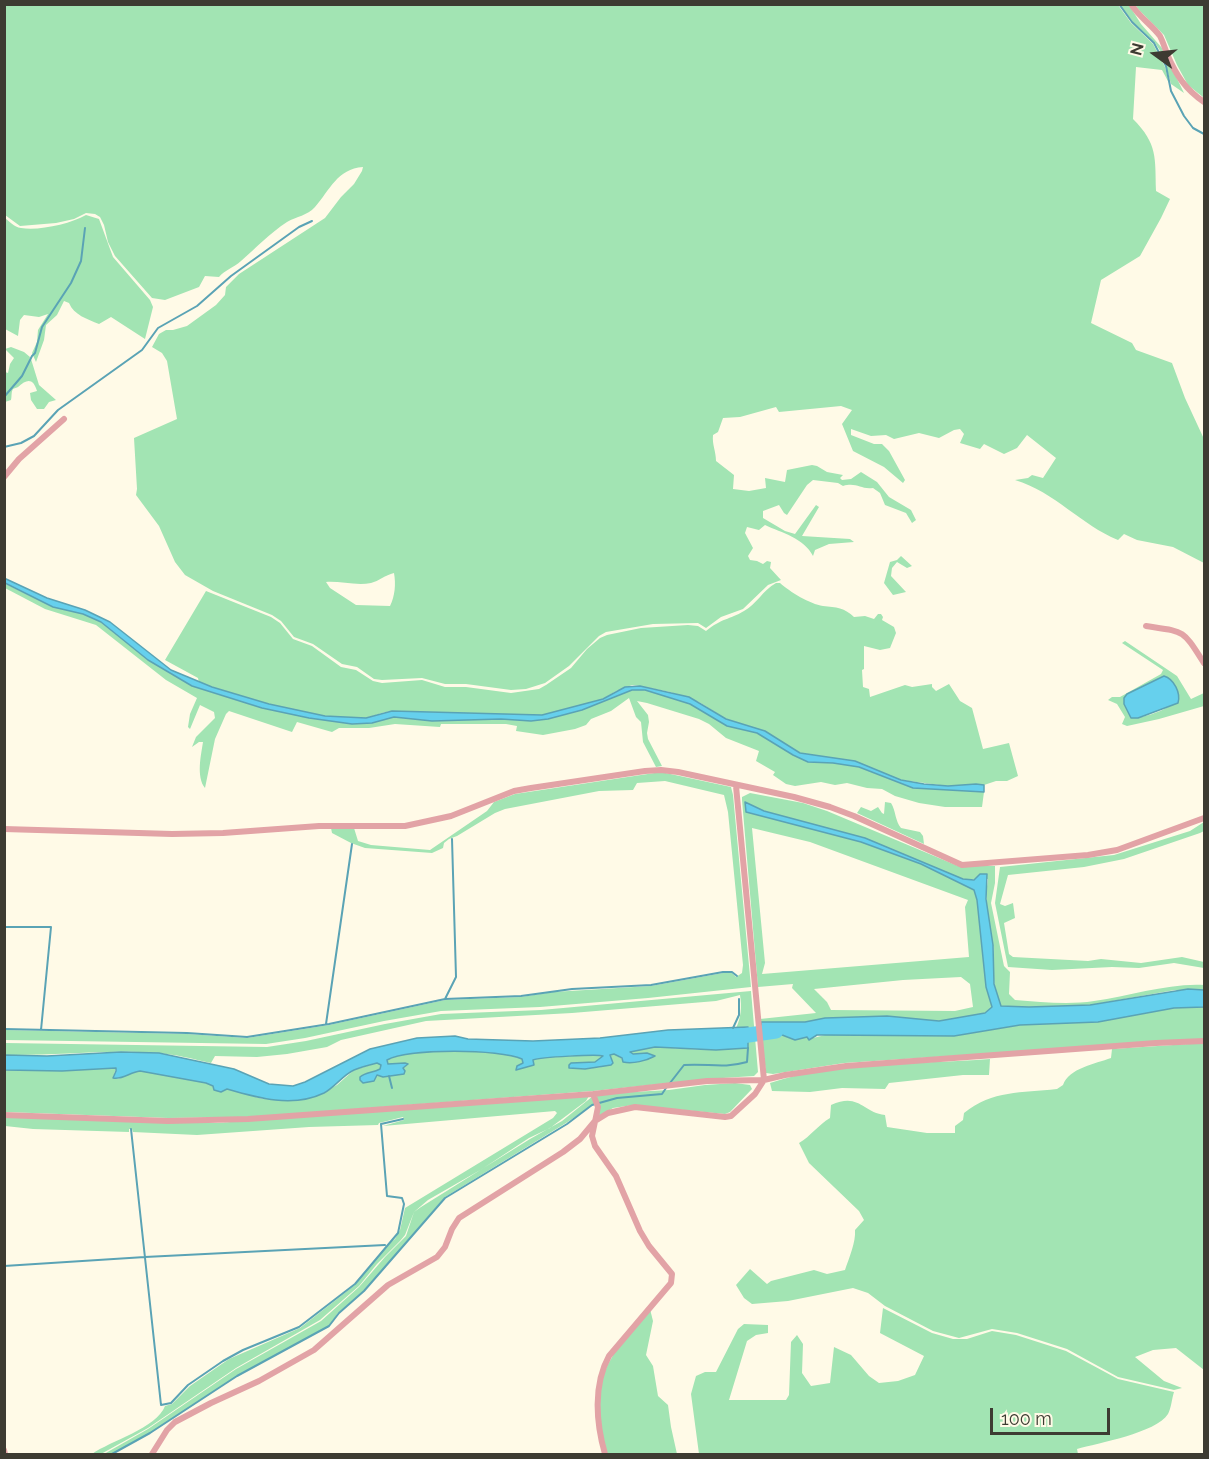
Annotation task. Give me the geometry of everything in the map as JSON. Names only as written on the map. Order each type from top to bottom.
[{"type":"street","points":[[1131,4],[1162,40],[1184,87],[1204,102]]},
{"type":"street","points":[[4,477],[19,459],[64,418]]},
{"type":"street","points":[[1146,626],[1182,632],[1190,640],[1204,663]]},
{"type":"street","points":[[4,829],[172,834],[319,826],[405,825],[451,816],[523,789],[661,770],[794,797],[830,807],[962,865],[1088,855],[1117,850],[1204,818]]},
{"type":"street","points":[[152,1455],[167,1430],[185,1416],[259,1382],[321,1345],[388,1285],[437,1257],[445,1247],[459,1218],[564,1152],[580,1139],[595,1121],[615,1111],[635,1107],[731,1116],[755,1094],[764,1080],[736,786]]},
{"type":"street","points":[[4,1115],[168,1120],[248,1119],[593,1094],[707,1081],[764,1080],[856,1065],[1204,1041]]},
{"type":"street","points":[[593,1094],[597,1105],[592,1136],[595,1146],[616,1176],[649,1246],[672,1274],[671,1282],[609,1356],[603,1368],[597,1413],[605,1455]]},
{"type":"green space","points":[[4,5],[1118,5],[1131,23],[1153,44],[1165,67],[1169,83],[1162,70],[1136,67],[1133,119],[1147,136],[1154,152],[1156,191],[1170,199],[1140,256],[1101,280],[1091,323],[1132,343],[1136,350],[1172,363],[1204,439],[1204,563],[1173,547],[1137,540],[1124,534],[1118,540],[1092,526],[1043,492],[1015,480],[1032,475],[1043,478],[1056,458],[1027,435],[1017,448],[1004,454],[984,444],[980,449],[960,443],[964,434],[960,429],[939,438],[919,433],[894,439],[886,435],[871,436],[851,429],[851,435],[874,444],[882,444],[889,451],[905,480],[903,483],[884,467],[853,451],[842,424],[852,410],[841,406],[779,412],[776,407],[740,417],[723,418],[718,432],[713,435],[716,461],[734,475],[733,489],[749,491],[766,488],[765,478],[785,482],[787,470],[812,465],[827,472],[843,475],[840,478],[842,480],[851,479],[861,472],[877,482],[889,497],[911,510],[916,520],[912,523],[906,513],[885,505],[880,493],[873,488],[843,486],[838,483],[813,480],[807,485],[787,515],[779,505],[763,511],[763,518],[795,534],[816,505],[819,507],[802,536],[850,539],[854,542],[829,544],[815,550],[813,556],[798,540],[765,525],[759,530],[747,527],[745,533],[753,548],[748,556],[750,560],[763,564],[767,561],[771,562],[770,568],[781,580],[768,585],[743,609],[721,617],[706,628],[698,623],[653,624],[606,632],[569,666],[545,683],[526,689],[511,690],[466,684],[445,684],[422,678],[374,679],[357,667],[342,664],[313,644],[294,637],[281,621],[272,615],[213,591],[185,575],[175,562],[159,526],[136,495],[134,438],[177,419],[167,361],[162,353],[152,347],[159,334],[166,330],[187,326],[216,305],[225,295],[226,287],[239,274],[325,218],[354,184],[363,167],[340,176],[312,210],[281,226],[219,277],[205,276],[199,287],[165,300],[152,298],[115,256],[108,242],[104,225],[100,217],[95,214],[86,213],[74,219],[56,223],[20,226],[5,215]],"holes":[[[394,573],[395,586],[390,606],[356,605],[330,588],[326,582],[366,584]]]},
{"type":"green space","points":[[1120,5],[1129,5],[1141,24],[1162,48],[1184,93],[1171,84],[1163,55],[1155,43],[1133,22]]},
{"type":"green space","points":[[1135,5],[1204,5],[1203,97],[1188,85],[1164,35]]},
{"type":"green space","points":[[86,215],[99,219],[113,257],[150,300],[153,307],[145,339],[111,317],[99,324],[86,318],[64,301],[57,315],[46,325],[44,340],[36,362],[32,353],[37,342],[38,330],[48,314],[39,317],[24,315],[20,320],[18,336],[5,329],[5,218],[18,227],[28,229],[63,224]]},
{"type":"green space","points":[[11,347],[30,357],[29,362],[31,359],[39,385],[56,400],[49,402],[44,409],[37,409],[31,400],[30,393],[37,391],[34,384],[29,381],[13,389],[11,400],[5,402],[5,372],[8,373],[14,358],[5,349]]},
{"type":"green space","points":[[901,556],[912,566],[907,568],[897,562],[892,568],[891,576],[906,592],[893,595],[884,583],[890,562]]},
{"type":"green space","points":[[4,583],[53,607],[83,614],[101,622],[148,660],[192,686],[262,708],[352,724],[372,723],[394,717],[432,721],[501,719],[531,721],[582,710],[632,690],[645,690],[690,704],[735,728],[757,733],[808,762],[859,767],[913,788],[984,792],[982,807],[945,807],[919,803],[895,796],[882,789],[847,783],[835,785],[821,782],[795,786],[786,784],[773,775],[775,772],[756,761],[759,751],[726,738],[699,719],[637,701],[648,715],[648,739],[662,766],[656,767],[643,742],[641,722],[636,717],[629,698],[611,711],[591,719],[586,725],[543,735],[516,731],[517,726],[506,724],[441,724],[440,727],[395,724],[369,728],[339,728],[332,732],[297,722],[292,732],[229,711],[215,739],[205,788],[200,772],[203,742],[192,747],[196,737],[215,718],[214,712],[200,705],[190,729],[188,727],[190,714],[197,698],[166,680],[96,625],[45,609],[5,588]]},
{"type":"green space","points":[[776,583],[780,583],[812,603],[840,608],[854,617],[865,616],[874,619],[881,614],[882,620],[894,627],[896,633],[890,648],[880,650],[864,646],[863,687],[869,689],[870,697],[905,685],[912,687],[932,684],[936,691],[949,684],[960,701],[972,708],[983,749],[1009,743],[1018,776],[1007,781],[996,781],[984,785],[948,786],[901,780],[855,761],[800,753],[765,731],[726,719],[699,702],[670,692],[640,686],[632,685],[603,699],[542,715],[392,711],[366,718],[337,718],[276,707],[199,683],[198,678],[165,660],[206,591],[271,617],[280,623],[293,639],[312,646],[341,667],[356,670],[373,681],[382,683],[422,680],[445,687],[466,687],[511,693],[539,689],[546,685],[571,668],[587,649],[607,635],[641,628],[688,625],[698,626],[706,631],[748,608]]},
{"type":"green space","points":[[1125,641],[1177,676],[1191,699],[1204,693],[1204,706],[1159,719],[1127,726],[1122,724],[1125,717],[1117,704],[1108,700],[1112,697],[1120,697],[1161,674],[1163,670],[1122,643]],"holes":[[[1175,686],[1179,699],[1157,712],[1131,718],[1124,702]]]},
{"type":"green space","points":[[661,772],[731,787],[751,987],[540,1007],[441,1011],[266,1044],[5,1040],[5,1030],[187,1034],[247,1038],[329,1025],[445,1000],[521,997],[553,992],[651,986],[723,973],[732,973],[736,977],[742,973],[743,965],[728,812],[724,795],[665,781],[637,783],[633,790],[599,791],[505,809],[449,839],[444,843],[443,848],[432,853],[365,848],[332,833],[331,828],[354,828],[358,841],[371,845],[430,850],[487,811],[494,802],[515,794]]},
{"type":"green space","points":[[750,793],[803,803],[958,866],[995,866],[995,883],[991,903],[1004,966],[1010,972],[1009,994],[1015,1000],[1075,1003],[1177,986],[1204,985],[1204,990],[1175,990],[1090,1005],[1001,1006],[994,984],[994,953],[987,904],[988,879],[963,879],[865,838],[763,811],[745,802],[746,812],[861,842],[921,864],[974,890],[986,987],[992,1007],[985,1013],[939,1021],[887,1016],[825,1018],[805,1022],[761,1022],[760,1019],[816,1013],[792,988],[793,984],[758,987],[742,797]],"holes":[[[752,828],[810,842],[968,900],[965,907],[969,957],[762,974],[765,963]],[[961,977],[970,984],[973,1007],[955,1011],[831,1010],[827,1002],[814,989]]]},
{"type":"green space","points":[[885,802],[891,803],[901,828],[920,832],[924,844],[857,813],[861,807],[871,811],[878,807],[884,814]]},
{"type":"green space","points":[[1204,822],[1204,831],[1200,833],[1124,859],[1084,867],[1008,875],[1000,904],[1005,906],[1013,903],[1015,918],[1004,923],[1009,954],[1013,957],[1088,961],[1101,959],[1141,963],[1182,957],[1204,962],[1204,968],[1174,963],[1139,968],[1052,970],[1008,967],[995,903],[1000,867],[1114,855],[1190,831]]},
{"type":"green space","points":[[751,991],[758,1072],[754,1076],[593,1091],[248,1117],[168,1118],[5,1112],[4,1070],[62,1071],[116,1068],[113,1078],[118,1079],[134,1071],[140,1071],[206,1083],[263,1099],[292,1100],[314,1097],[337,1085],[354,1070],[377,1063],[381,1065],[380,1069],[373,1073],[377,1075],[404,1074],[403,1068],[407,1065],[388,1064],[387,1060],[414,1053],[454,1051],[494,1053],[522,1059],[523,1063],[517,1066],[533,1065],[533,1060],[537,1058],[601,1054],[603,1057],[595,1062],[571,1063],[569,1068],[585,1069],[601,1067],[610,1055],[614,1054],[629,1063],[650,1059],[647,1053],[632,1054],[630,1051],[655,1047],[706,1050],[742,1027],[736,1028],[741,1012],[740,995],[716,1001],[572,1013],[426,1021],[341,1040],[327,1047],[257,1057],[215,1056],[211,1063],[170,1054],[137,1052],[5,1055],[5,1043],[267,1047],[441,1014],[541,1010]]},
{"type":"green space","points":[[1195,1006],[1204,1007],[1204,1039],[844,1063],[773,1074],[766,1073],[762,1039],[775,1035],[795,1040],[803,1036],[813,1038],[825,1035],[954,1036],[1020,1025],[1098,1022]]},
{"type":"green space","points":[[1204,1043],[1204,1370],[1176,1348],[1153,1350],[1135,1357],[1164,1381],[1182,1388],[1174,1390],[1118,1377],[1067,1349],[1017,1333],[992,1329],[959,1338],[933,1331],[885,1306],[868,1293],[853,1288],[788,1301],[752,1304],[744,1298],[736,1285],[750,1269],[767,1284],[814,1270],[827,1274],[845,1270],[855,1230],[864,1220],[859,1211],[809,1163],[799,1143],[830,1118],[831,1105],[840,1102],[854,1102],[885,1115],[887,1127],[927,1133],[955,1133],[955,1126],[963,1120],[964,1113],[986,1100],[1008,1094],[1057,1089],[1071,1074],[1111,1058],[1112,1049]]},
{"type":"green space","points":[[990,1059],[989,1075],[963,1075],[889,1083],[885,1089],[772,1091],[770,1083],[824,1070],[851,1067]]},
{"type":"green space","points":[[735,1083],[750,1085],[752,1089],[730,1112],[725,1114],[633,1105],[613,1108],[598,1117],[596,1094]]},
{"type":"green space","points":[[589,1096],[586,1101],[550,1128],[529,1138],[482,1169],[428,1200],[414,1212],[405,1235],[400,1241],[359,1286],[320,1320],[236,1368],[148,1428],[101,1454],[92,1454],[153,1421],[165,1406],[172,1404],[190,1386],[229,1359],[300,1328],[355,1285],[386,1246],[395,1239],[400,1230],[405,1208],[553,1118],[557,1113],[555,1111],[383,1126],[404,1120],[403,1117],[378,1125],[309,1127],[197,1135],[133,1132],[132,1129],[129,1129],[129,1132],[33,1129],[5,1126],[5,1117],[217,1123]]},
{"type":"green space","points":[[593,1096],[596,1103],[445,1197],[364,1291],[338,1313],[329,1326],[237,1376],[150,1433],[111,1454],[104,1454],[148,1429],[236,1369],[321,1321],[359,1287],[406,1236],[414,1212],[562,1121]]},
{"type":"green space","points":[[883,1308],[932,1333],[953,1339],[967,1339],[992,1331],[1016,1335],[1066,1351],[1118,1379],[1174,1392],[1169,1412],[1162,1421],[1152,1427],[1077,1449],[1078,1454],[699,1454],[691,1394],[696,1376],[705,1372],[716,1372],[738,1329],[744,1324],[768,1325],[768,1333],[756,1335],[747,1341],[729,1400],[786,1400],[789,1395],[791,1342],[797,1335],[803,1344],[802,1373],[811,1386],[830,1383],[834,1347],[851,1355],[869,1376],[879,1383],[898,1381],[915,1375],[924,1356],[880,1333]]},
{"type":"green space","points":[[650,1309],[653,1321],[646,1355],[653,1366],[658,1396],[668,1405],[677,1454],[607,1454],[599,1413],[601,1382],[606,1368],[621,1344]]},
{"type":"water","points":[[4,578],[47,598],[85,610],[110,622],[171,670],[212,687],[269,704],[325,716],[366,718],[392,711],[542,715],[603,699],[625,687],[640,686],[689,697],[726,719],[765,731],[800,753],[855,761],[901,780],[924,784],[984,785],[984,792],[913,788],[859,767],[808,762],[757,733],[727,726],[690,704],[645,690],[632,690],[582,710],[531,721],[501,719],[432,721],[394,717],[372,723],[352,724],[262,708],[192,686],[148,660],[101,622],[83,614],[53,607],[5,583]]},
{"type":"water","points":[[1164,676],[1176,687],[1178,703],[1138,718],[1131,718],[1124,704],[1127,694]]},
{"type":"water","points":[[745,802],[764,811],[865,838],[963,879],[974,880],[980,874],[987,874],[986,899],[993,945],[994,984],[1001,1006],[1090,1005],[1188,989],[1204,990],[1204,1007],[1174,1008],[1098,1022],[1020,1025],[954,1036],[817,1035],[809,1040],[807,1037],[795,1040],[777,1033],[762,1039],[761,1022],[805,1022],[825,1018],[887,1016],[939,1021],[985,1013],[992,1007],[986,987],[974,890],[921,864],[861,842],[746,812]]},
{"type":"water","points":[[748,1027],[748,1048],[716,1050],[655,1047],[630,1052],[655,1056],[644,1061],[623,1062],[622,1058],[614,1054],[610,1055],[613,1063],[611,1065],[585,1069],[569,1068],[569,1065],[595,1062],[603,1056],[538,1059],[533,1060],[534,1065],[516,1070],[517,1066],[523,1063],[522,1059],[495,1053],[454,1051],[414,1053],[387,1060],[388,1064],[408,1064],[403,1068],[404,1074],[383,1077],[377,1075],[374,1081],[363,1083],[360,1077],[380,1069],[381,1065],[377,1063],[350,1072],[324,1093],[312,1098],[288,1101],[251,1096],[227,1089],[221,1092],[214,1090],[213,1086],[206,1083],[140,1071],[113,1078],[116,1068],[62,1071],[5,1070],[5,1055],[159,1053],[234,1069],[269,1084],[293,1086],[370,1049],[417,1038],[455,1036],[468,1039],[533,1041],[600,1038],[668,1030]]},
{"type":"waterway","points":[[1119,4],[1132,22],[1154,43],[1166,66],[1171,91],[1184,116],[1193,128],[1204,134]]},
{"type":"waterway","points":[[4,447],[21,443],[34,436],[58,410],[142,350],[158,328],[197,306],[231,276],[299,227],[312,221]]},
{"type":"waterway","points":[[4,397],[22,376],[35,353],[42,327],[71,283],[81,261],[85,228]]},
{"type":"waterway","points":[[445,999],[456,977],[452,839]]},
{"type":"waterway","points":[[326,1024],[352,844]]},
{"type":"waterway","points":[[4,927],[51,927],[41,1030]]},
{"type":"waterway","points":[[4,1029],[187,1033],[247,1037],[329,1024],[445,999],[521,996],[572,989],[651,985],[723,972],[732,972],[737,976]]},
{"type":"waterway","points":[[733,1028],[739,1015],[739,999]]},
{"type":"waterway","points":[[728,1038],[776,1031]]},
{"type":"waterway","points":[[670,1083],[684,1065],[730,1065],[747,1062],[748,1048]]},
{"type":"waterway","points":[[389,1076],[392,1088]]},
{"type":"waterway","points":[[112,1454],[150,1433],[237,1376],[329,1326],[339,1313],[364,1291],[445,1198],[567,1124],[592,1105],[617,1098],[662,1094],[666,1088]]},
{"type":"waterway","points":[[131,1129],[161,1405],[171,1403],[188,1385],[223,1361],[243,1350],[299,1327],[355,1284],[398,1233],[404,1204],[402,1198],[387,1196],[381,1124],[403,1119]]},
{"type":"waterway","points":[[4,1266],[385,1245]]}]
